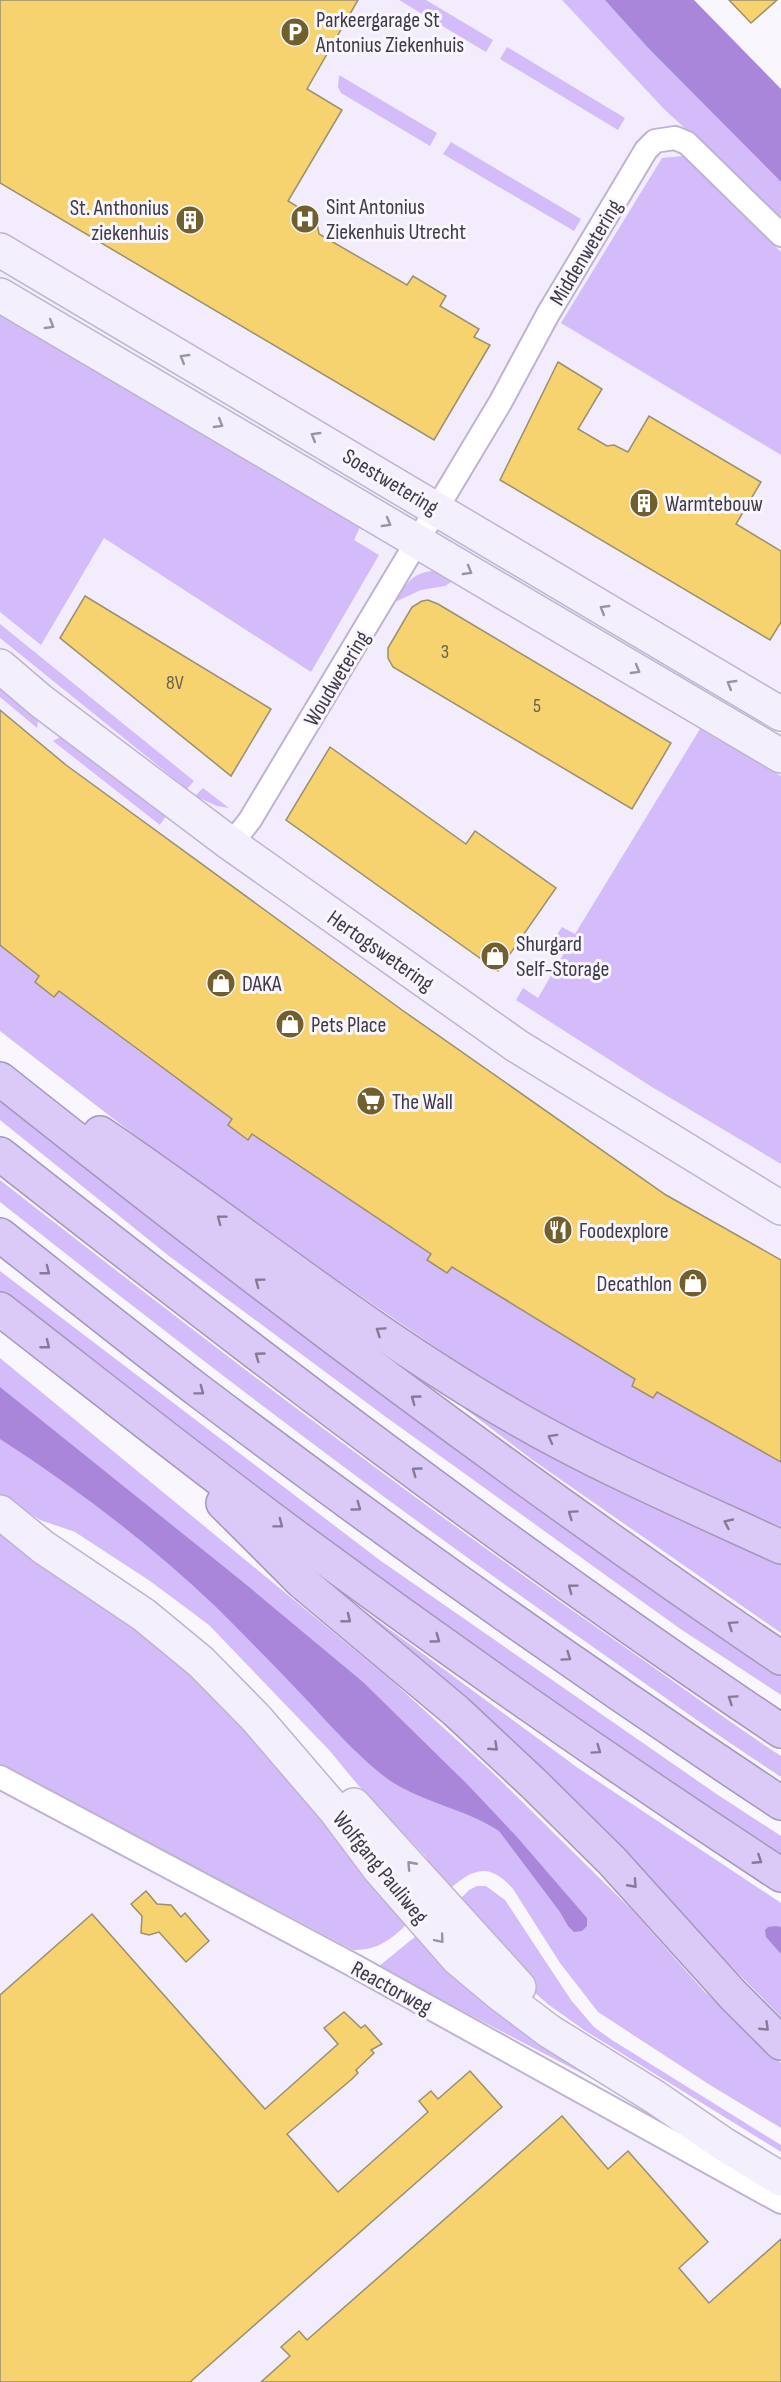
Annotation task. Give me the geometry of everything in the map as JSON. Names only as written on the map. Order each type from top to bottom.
[{"type":"highway","points":[[0,1066],[164,1176],[294,1273],[428,1364],[515,1418],[599,1464],[781,1547]]},
{"type":"highway","points":[[0,1079],[146,1195],[373,1369],[555,1502],[781,1658]]},
{"type":"highway","points":[[0,1154],[238,1341],[578,1592],[781,1731]]},
{"type":"highway","points":[[0,1235],[198,1390],[433,1563],[670,1729],[781,1803]]},
{"type":"highway","points":[[0,1309],[287,1530],[454,1652],[781,1875]]},
{"type":"highway","points":[[132,1412],[302,1582],[456,1711],[533,1783],[612,1861],[732,1995],[781,2043]]},
{"type":"main road","name":"Soestwetering","points":[[0,250],[781,714]]},
{"type":"main road","name":"Soestwetering","points":[[0,295],[781,756]]},
{"type":"main road","name":"Hertogswetering","points":[[0,666],[41,701],[231,844],[517,1046],[781,1208]]},
{"type":"main road","name":"Wolfgang Pauliweg","points":[[5,1516],[47,1535],[153,1604],[208,1651],[250,1691],[528,1996],[571,2028],[781,2162]]},
{"type":"main road","name":"Wolfgang Pauliweg","points":[[5,1516],[43,1547],[144,1615],[201,1662],[256,1718],[335,1810],[387,1877],[465,1965],[500,1995],[549,2031],[781,2180]]},
{"type":"street","name":"Middenwetering","points":[[437,509],[500,403],[554,304],[646,150],[655,141],[675,138],[687,143],[781,235]]},
{"type":"street","name":"Woudwetering","points":[[231,844],[250,820],[437,509]]},
{"type":"street","name":"Reactorweg","points":[[0,1777],[353,1965],[781,2202]]},
{"type":"shaded area","points":[[0,0],[605,0],[651,51],[781,179],[781,1496],[0,1001]]},
{"type":"shaded area","points":[[399,0],[426,0],[493,40],[486,52]]},
{"type":"shaded area","points":[[562,0],[608,0],[651,51],[781,182],[781,217],[664,109]]},
{"type":"shaded area","points":[[605,0],[694,0],[781,89],[781,182],[651,51]]},
{"type":"shaded area","points":[[507,47],[625,118],[618,130],[500,59]]},
{"type":"shaded area","points":[[339,75],[437,133],[430,146],[341,93],[338,87]]},
{"type":"shaded area","points":[[451,142],[581,219],[574,231],[443,154]]},
{"type":"shaded area","points":[[683,156],[781,252],[781,455],[561,323],[662,158]]},
{"type":"shaded area","points":[[0,308],[362,523],[354,540],[379,555],[311,672],[104,538],[41,645],[0,612]]},
{"type":"shaded area","points":[[432,571],[443,572],[456,579],[445,586],[421,590],[395,602],[414,577]]},
{"type":"shaded area","points":[[0,624],[194,781],[187,789],[0,638]]},
{"type":"shaded area","points":[[0,682],[35,716],[38,722],[37,728],[0,697]]},
{"type":"shaded area","points":[[700,729],[781,776],[781,1164],[652,1087],[516,1000],[523,988],[538,998],[567,948],[554,939],[562,927],[575,934]]},
{"type":"shaded area","points":[[60,737],[69,739],[166,816],[160,825],[53,741]]},
{"type":"shaded area","points":[[203,788],[229,808],[217,806],[195,796]]},
{"type":"shaded area","points":[[0,945],[187,1087],[380,1219],[578,1344],[781,1461],[781,1527],[695,1492],[560,1425],[460,1364],[291,1248],[150,1147],[0,1031]]},
{"type":"shaded area","points":[[0,1094],[691,1615],[781,1675],[781,1695],[679,1628],[386,1417],[169,1256],[0,1120]]},
{"type":"shaded area","points":[[0,1180],[389,1478],[548,1593],[781,1756],[781,1777],[457,1550],[226,1378],[0,1202]]},
{"type":"shaded area","points":[[0,1271],[381,1561],[715,1793],[781,1836],[781,1859],[581,1724],[385,1584],[192,1440],[0,1294]]},
{"type":"shaded area","points":[[0,1358],[390,1679],[492,1772],[632,1910],[704,1991],[781,2063],[781,2128],[598,2012],[560,1963],[513,1889],[504,1880],[487,1871],[479,1871],[463,1879],[445,1893],[426,1857],[358,1785],[329,1750],[209,1625],[150,1581],[75,1532],[40,1520],[0,1494]]},
{"type":"shaded area","points":[[0,1387],[243,1582],[363,1682],[468,1785],[517,1837],[587,1918],[587,1926],[582,1931],[574,1932],[568,1926],[499,1831],[470,1816],[409,1791],[381,1774],[351,1747],[215,1606],[165,1561],[57,1477],[0,1439]]},
{"type":"shaded area","points":[[466,1403],[580,1472],[693,1526],[781,1561],[781,1633],[534,1461],[464,1408]]},
{"type":"shaded area","points":[[0,1525],[175,1646],[414,1918],[380,1945],[363,1950],[353,1950],[0,1764]]},
{"type":"shaded area","points":[[335,1589],[578,1768],[781,1903],[781,2017],[715,1950],[614,1840]]},
{"type":"shaded area","points":[[0,1787],[781,2210],[781,2382],[0,2382]]},
{"type":"shaded area","points":[[477,1886],[486,1886],[505,1900],[571,2000],[594,2027],[781,2145],[781,2152],[584,2030],[549,2005],[514,1975],[454,1905],[469,1890]]},
{"type":"shaded area","points":[[776,1926],[781,1927],[781,1954],[766,1937],[765,1930]]},
{"type":"shaded area","points":[[422,1931],[612,2089],[378,1967]]},
{"type":"building","name":"St. Anthonius ziekenhuis","points":[[0,0],[358,0],[307,89],[342,110],[288,201],[316,218],[319,234],[407,285],[413,276],[446,296],[440,306],[479,329],[474,337],[490,345],[434,440],[0,183]]},
{"type":"building","points":[[729,0],[777,0],[751,23]]},
{"type":"building","name":"Warmtebouw","points":[[558,362],[602,389],[578,429],[607,446],[614,445],[628,452],[649,416],[761,482],[736,524],[781,551],[781,622],[770,640],[500,480]]},
{"type":"building","points":[[85,596],[271,709],[231,776],[60,638]]},
{"type":"building","points":[[428,600],[438,604],[671,743],[632,809],[393,667],[388,658],[388,648],[412,607]]},
{"type":"building","name":"The Wall","points":[[0,710],[66,765],[402,1010],[666,1195],[781,1260],[781,1462],[657,1392],[653,1398],[632,1386],[635,1379],[452,1267],[447,1273],[427,1260],[431,1254],[252,1134],[248,1140],[228,1125],[232,1119],[59,991],[54,997],[35,982],[39,976],[0,945]]},
{"type":"building","points":[[330,747],[466,844],[475,831],[556,888],[498,971],[286,820]]},
{"type":"building","points":[[146,1891],[157,1904],[171,1905],[181,1917],[185,1913],[209,1941],[186,1962],[159,1932],[149,1935],[141,1933],[142,1916],[131,1904]]},
{"type":"building","points":[[92,1914],[265,2109],[338,2044],[324,2028],[344,2012],[361,2028],[365,2025],[382,2044],[371,2050],[374,2053],[356,2070],[358,2073],[352,2079],[287,2134],[338,2192],[428,2112],[419,2101],[431,2091],[438,2099],[470,2071],[502,2107],[190,2382],[0,2382],[0,1995]]},
{"type":"building","points":[[562,2116],[608,2169],[628,2151],[708,2242],[679,2268],[709,2303],[781,2239],[781,2382],[261,2382],[290,2356],[281,2347],[299,2331],[307,2340]]},
{"type":"place","name":"Parkeergarage St Antonius Ziekenhuis","points":[[295,32]]},
{"type":"place","name":"Sint Antonius Ziekenhuis Utrecht","points":[[305,219]]},
{"type":"place","name":"St. Anthonius ziekenhuis","points":[[190,220]]},
{"type":"place","name":"Warmtebouw","points":[[644,503]]},
{"type":"place","name":"Shurgard Self-Storage","points":[[495,956]]},
{"type":"place","name":"DAKA","points":[[221,983]]},
{"type":"place","name":"Pets Place","points":[[290,1024]]},
{"type":"place","name":"The Wall","points":[[371,1101]]},
{"type":"place","name":"Foodexplore","points":[[558,1230]]},
{"type":"place","name":"Decathlon","points":[[693,1283]]}]
